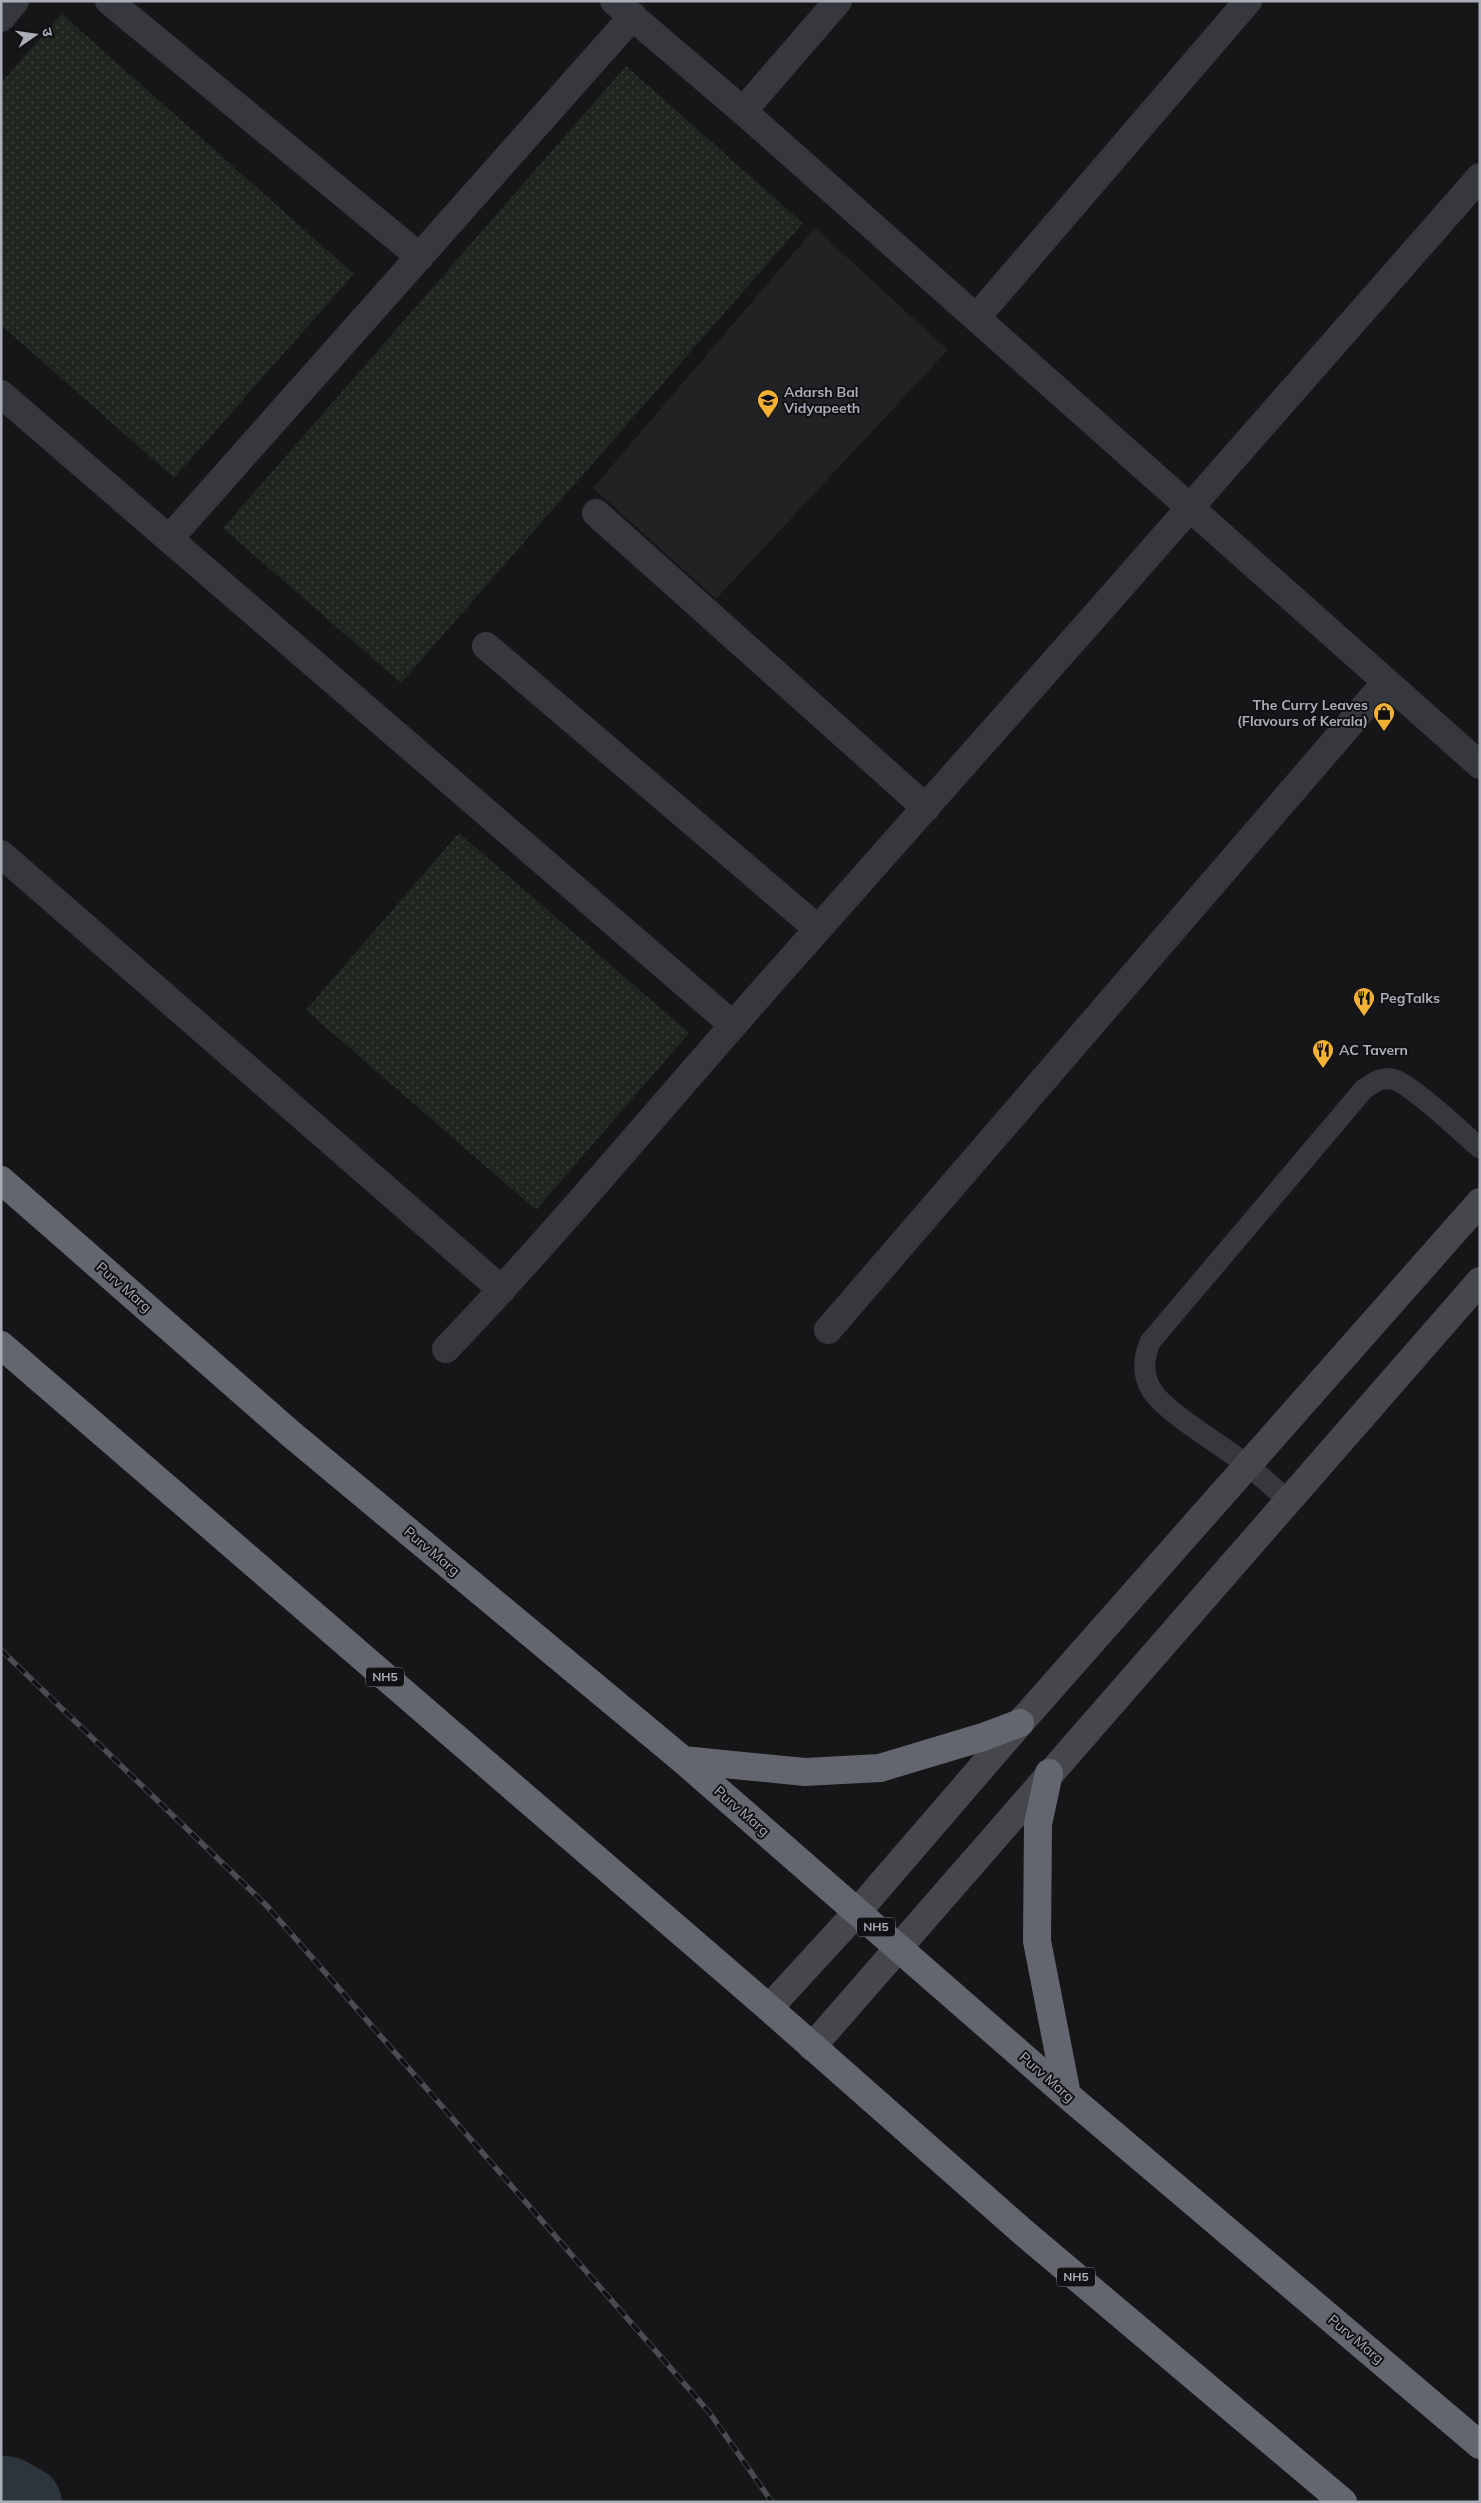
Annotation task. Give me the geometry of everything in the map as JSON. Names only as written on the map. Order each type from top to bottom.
[{"type":"highway","name":"Purv Marg","points":[[1,1180],[298,1440],[683,1760],[1068,2095],[1480,2445]]},
{"type":"highway","name":"NH5","points":[[1,1345],[768,2008],[1023,2232],[1343,2502]]},
{"type":"highway","points":[[683,1760],[805,1772],[880,1768],[983,1737],[1020,1723]]},
{"type":"highway","points":[[1049,1773],[1038,1824],[1037,1941],[1068,2095]]},
{"type":"street","points":[[1,18],[15,1]]},
{"type":"street","points":[[108,1],[420,257]]},
{"type":"street","points":[[743,111],[838,1]]},
{"type":"street","points":[[976,318],[1248,1]]},
{"type":"street","points":[[169,539],[420,257],[624,8],[743,111],[1480,765]]},
{"type":"street","points":[[446,1349],[502,1290],[733,1025],[1191,509],[1480,177]]},
{"type":"street","points":[[1,394],[733,1025]]},
{"type":"street","points":[[596,513],[926,808]]},
{"type":"street","points":[[486,646],[818,929]]},
{"type":"street","points":[[828,1330],[1386,682]]},
{"type":"street","points":[[1,854],[502,1290]]},
{"type":"street","points":[[768,2008],[858,1911],[1020,1723],[1480,1202]]},
{"type":"street","points":[[812,2047],[1049,1773],[1480,1282]]},
{"type":"lane","points":[[1288,1500],[1248,1465],[1166,1405],[1151,1390],[1145,1375],[1144,1355],[1150,1342],[1364,1090],[1378,1080],[1393,1079],[1411,1089],[1480,1148]]},
{"type":"shaded area","points":[[62,14],[354,274],[174,478],[1,325],[1,83]]},
{"type":"shaded area","points":[[626,66],[803,223],[401,683],[223,528]]},
{"type":"shaded area","name":"Adarsh Bal Vidyapeeth","points":[[815,228],[948,350],[716,599],[593,488]]},
{"type":"shaded area","points":[[459,833],[689,1033],[536,1210],[306,1010]]},
{"type":"waterway","points":[[1,2491],[8,2492],[26,2502]]},
{"type":"railway","points":[[1,1650],[267,1906],[709,2412],[772,2502]]},
{"type":"place","name":"Adarsh Bal Vidyapeeth","points":[[768,419]]},
{"type":"place","name":"The Curry Leaves (Flavours of Kerala)","points":[[1384,732]]},
{"type":"place","name":"PegTalks","points":[[1364,1017]]},
{"type":"place","name":"AC Tavern","points":[[1323,1069]]}]
